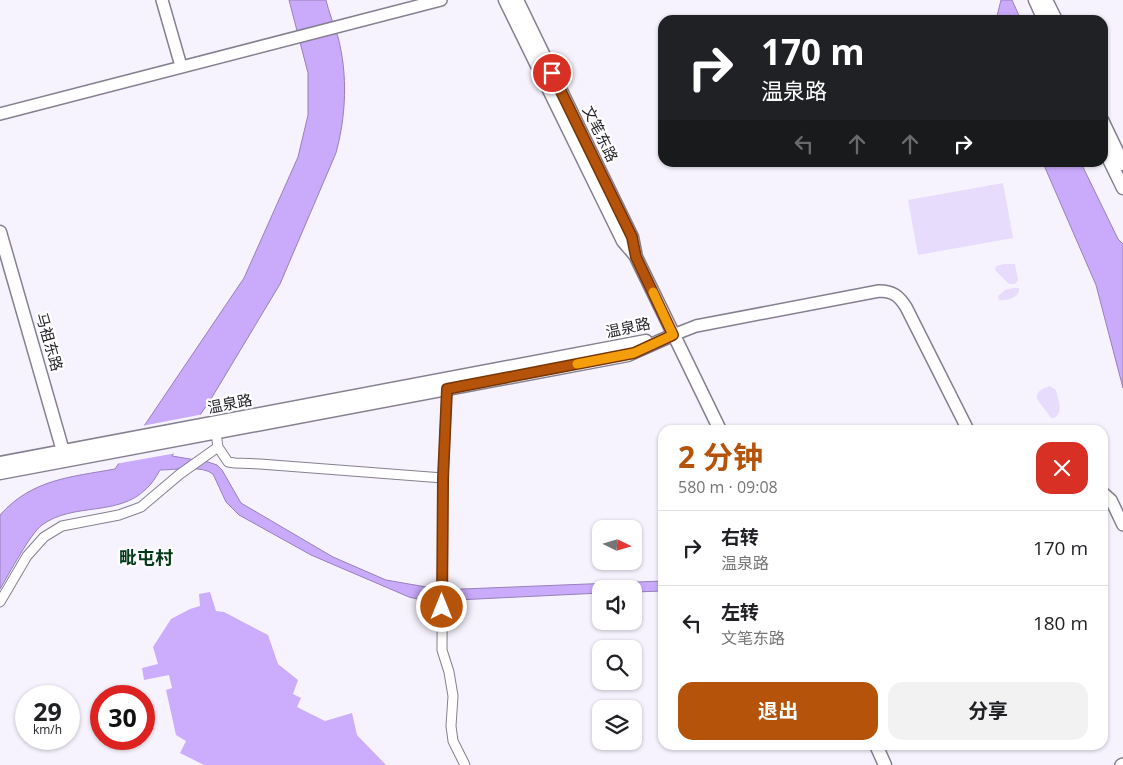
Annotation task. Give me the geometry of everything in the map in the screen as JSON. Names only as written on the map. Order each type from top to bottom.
[{"type":"main road","name":"文笔东路","points":[[505,0],[623,241],[636,257],[718,425]]},
{"type":"main road","name":"文笔东路","points":[[517,0],[632,237],[636,257]]},
{"type":"main road","points":[[1035,0],[1042,15]]},
{"type":"main road","points":[[1046,0],[1054,15]]},
{"type":"main road","points":[[1108,133],[1123,164]]},
{"type":"main road","points":[[1108,157],[1123,188]]},
{"type":"main road","name":"马祖东路","points":[[0,232],[65,456]]},
{"type":"main road","name":"温泉路","points":[[198,431],[216,433],[634,353],[673,335]]},
{"type":"main road","name":"温泉路","points":[[0,472],[65,456],[631,345],[673,335]]},
{"type":"main road","name":"温泉路","points":[[0,463],[65,456]]},
{"type":"main road","points":[[878,750],[886,765]]},
{"type":"street","points":[[162,0],[181,66]]},
{"type":"street","points":[[0,114],[440,0]]},
{"type":"street","points":[[673,335],[696,326],[879,291],[893,293],[900,298],[906,307],[965,425]]},
{"type":"street","points":[[447,389],[443,478],[442,650],[449,672],[453,696],[451,726],[453,741],[464,765]]},
{"type":"street","points":[[216,433],[218,447],[228,462],[235,464],[260,464],[443,478]]},
{"type":"street","points":[[0,602],[27,556],[44,536],[62,526],[119,515],[135,509],[218,447]]},
{"type":"street","points":[[1108,497],[1123,525]]},
{"type":"shaded area","points":[[289,0],[326,0],[338,37],[343,66],[344,110],[336,153],[280,284],[211,399],[172,456],[217,465],[222,470],[241,503],[333,557],[386,580],[438,590],[592,584],[592,593],[436,601],[409,597],[311,555],[239,515],[226,502],[213,474],[208,471],[188,469],[160,470],[150,485],[135,498],[109,507],[67,514],[54,518],[42,525],[26,545],[0,589],[0,515],[12,503],[39,487],[68,478],[115,469],[244,278],[298,157],[308,115],[308,73]]},
{"type":"shaded area","points":[[1001,0],[1012,0],[1019,15],[997,15]]},
{"type":"shaded area","points":[[1045,167],[1083,167],[1118,239],[1123,244],[1123,388],[1096,285]]},
{"type":"shaded area","points":[[1003,183],[1013,238],[918,255],[908,200]]},
{"type":"shaded area","points":[[1015,264],[1018,280],[1015,284],[1009,284],[995,270],[996,266]]},
{"type":"shaded area","points":[[1019,288],[1015,296],[1006,300],[999,300],[998,296],[1005,290]]},
{"type":"shaded area","points":[[1050,386],[1056,390],[1060,406],[1059,413],[1054,418],[1051,418],[1037,399],[1039,392]]},
{"type":"shaded area","points":[[658,581],[658,591],[642,592],[642,582]]},
{"type":"shaded area","points":[[210,592],[216,611],[224,612],[268,635],[278,664],[298,680],[293,694],[301,698],[297,707],[325,721],[352,713],[357,735],[386,765],[204,765],[180,753],[186,741],[176,735],[166,690],[172,688],[169,675],[144,680],[142,668],[158,664],[153,647],[171,619],[200,606],[199,594]]},
{"type":"pier","points":[[204,414],[177,453],[115,464],[142,426]]},
{"type":"slow traffic","points":[[577,364],[634,353],[673,335],[653,292]]},
{"type":"district","name":"毗屯村","points":[[146,558]]},
{"type":"route","points":[[442,607],[443,478],[447,389],[634,353],[673,335],[636,257],[632,237],[552,73]]}]
